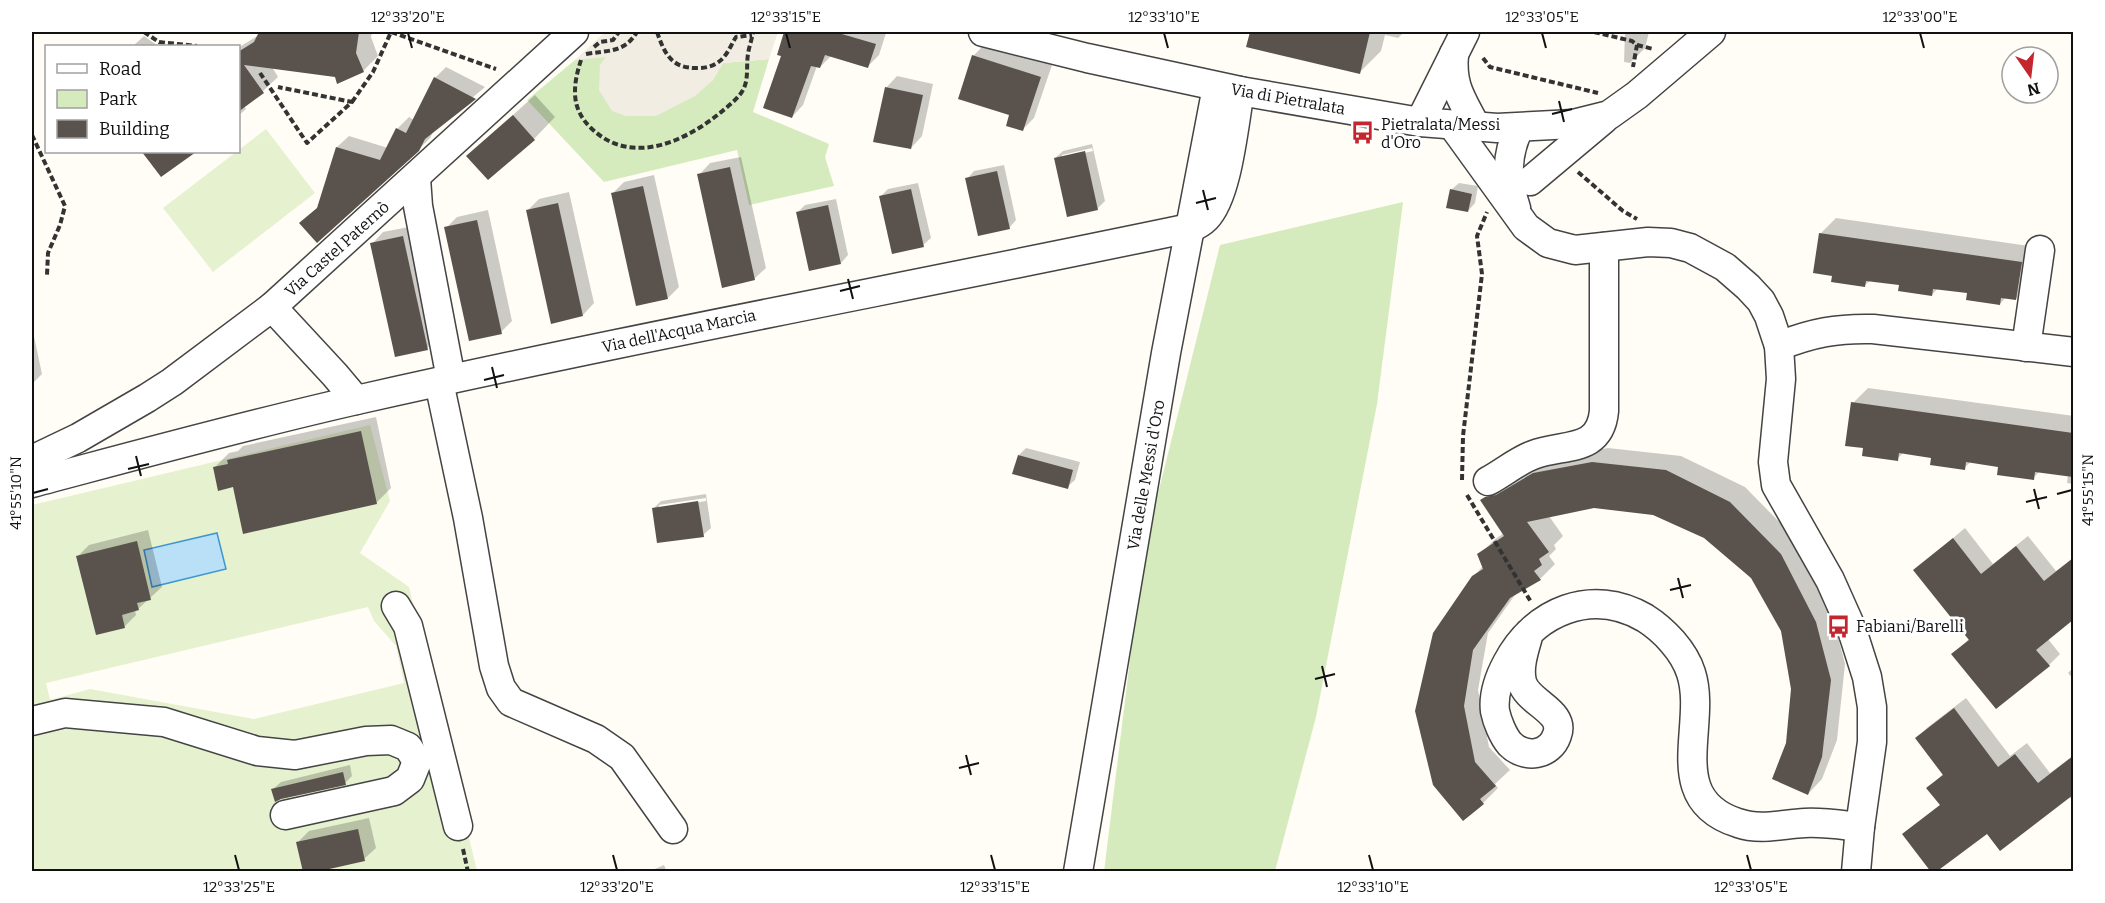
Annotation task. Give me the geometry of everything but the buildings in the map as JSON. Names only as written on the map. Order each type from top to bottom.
[{"type":"street","name":"Via di Pietralata","points":[[983,32],[1228,89],[1420,122],[1520,128],[1583,123],[1606,104],[1637,95],[1711,32]]},
{"type":"street","points":[[1420,122],[1460,43]]},
{"type":"street","points":[[1460,43],[1453,69],[1464,126],[1497,189],[1529,230],[1548,243],[1575,250],[1648,242],[1671,243],[1690,248],[1725,267],[1761,301],[1769,316],[1779,346],[1781,383],[1773,462],[1776,485],[1830,580],[1851,627],[1867,676],[1872,707],[1872,742],[1856,872]]},
{"type":"street","name":"Via Castel Paternò","points":[[32,460],[78,438],[172,382],[272,308],[522,79],[580,45]]},
{"type":"street","points":[[1190,228],[1228,89]]},
{"type":"street","points":[[1530,181],[1606,104]]},
{"type":"street","points":[[1519,215],[1509,189],[1509,179],[1512,145],[1520,128]]},
{"type":"street","points":[[1519,215],[1530,181],[1529,156],[1520,128]]},
{"type":"street","points":[[416,178],[418,206],[445,380],[494,666],[501,688],[511,702],[596,739],[622,757],[673,830]]},
{"type":"street","name":"Via dell'Acqua Marcia","points":[[32,483],[356,400],[445,380],[788,308],[1190,228]]},
{"type":"street","name":"Via delle Messi d'Oro","points":[[1078,872],[1166,353],[1190,228]]},
{"type":"street","points":[[1488,481],[1530,456],[1580,444],[1594,436],[1602,424],[1604,411],[1604,248]]},
{"type":"street","points":[[2026,347],[2040,250]]},
{"type":"street","points":[[272,308],[356,400]]},
{"type":"street","points":[[1779,346],[1822,331],[1846,328],[2073,352]]},
{"type":"street","points":[[396,606],[408,626],[458,826]]},
{"type":"street","points":[[1536,627],[1560,610],[1575,606],[1609,606],[1646,619],[1672,642],[1683,656],[1691,674],[1694,698],[1691,762],[1693,777],[1698,791],[1714,812],[1738,824],[1766,828],[1806,822],[1860,827]]},
{"type":"street","points":[[32,721],[65,713],[164,722],[257,751],[295,755],[366,741],[392,740],[408,747],[415,758],[415,770],[410,779],[400,787]]},
{"type":"street","points":[[285,815],[377,796],[400,787],[445,776]]},
{"type":"path","points":[[144,32],[159,42],[187,45]]},
{"type":"path","points":[[260,73],[307,143],[352,102],[373,72],[391,32],[522,79]]},
{"type":"path","points":[[580,45],[613,40],[619,32]]},
{"type":"path","points":[[580,45],[612,51],[630,43],[637,32]]},
{"type":"path","points":[[580,45],[574,95],[578,111],[588,125],[611,144],[641,148],[677,140],[695,131],[731,103],[743,90],[748,75],[748,56],[753,33],[736,37],[723,59],[710,68],[685,69],[673,63],[657,32]]},
{"type":"path","points":[[1594,32],[1632,41],[1636,45],[1631,76]]},
{"type":"path","points":[[1483,58],[1490,67],[1606,104]]},
{"type":"path","points":[[278,87],[352,102]]},
{"type":"path","points":[[32,135],[65,206],[48,253],[47,275]]},
{"type":"path","points":[[1577,171],[1623,211],[1642,221]]},
{"type":"path","points":[[1488,209],[1477,236],[1482,274],[1463,436],[1462,481],[1468,498],[1536,627]]},
{"type":"green space","points":[[607,56],[712,81],[723,63],[769,59],[753,112],[829,144],[825,157],[834,186],[749,205],[737,150],[604,182],[527,100],[575,60]]},
{"type":"green space","points":[[266,129],[315,193],[213,272],[163,208],[235,153],[240,153],[240,149]]},
{"type":"green space","points":[[1403,202],[1377,404],[1316,717],[1275,871],[1104,872],[1143,554],[1220,245]]},
{"type":"green space","points":[[370,425],[390,501],[360,553],[409,587],[477,871],[32,871],[32,505]],"holes":[[[368,607],[374,621],[396,646],[404,683],[254,719],[90,689],[50,700],[46,683]]]},
{"type":"shaded area","points":[[605,32],[778,32],[769,59],[723,63],[712,81],[695,96],[656,116],[626,116],[612,111],[599,90],[600,65],[606,57],[575,60]]},
{"type":"water","points":[[217,533],[226,569],[152,587],[144,550]]},
{"type":"place","name":"Pietralata/Messi d'Oro","points":[[1363,133]]},
{"type":"place","name":"Fabiani/Barelli","points":[[1838,626]]}]
